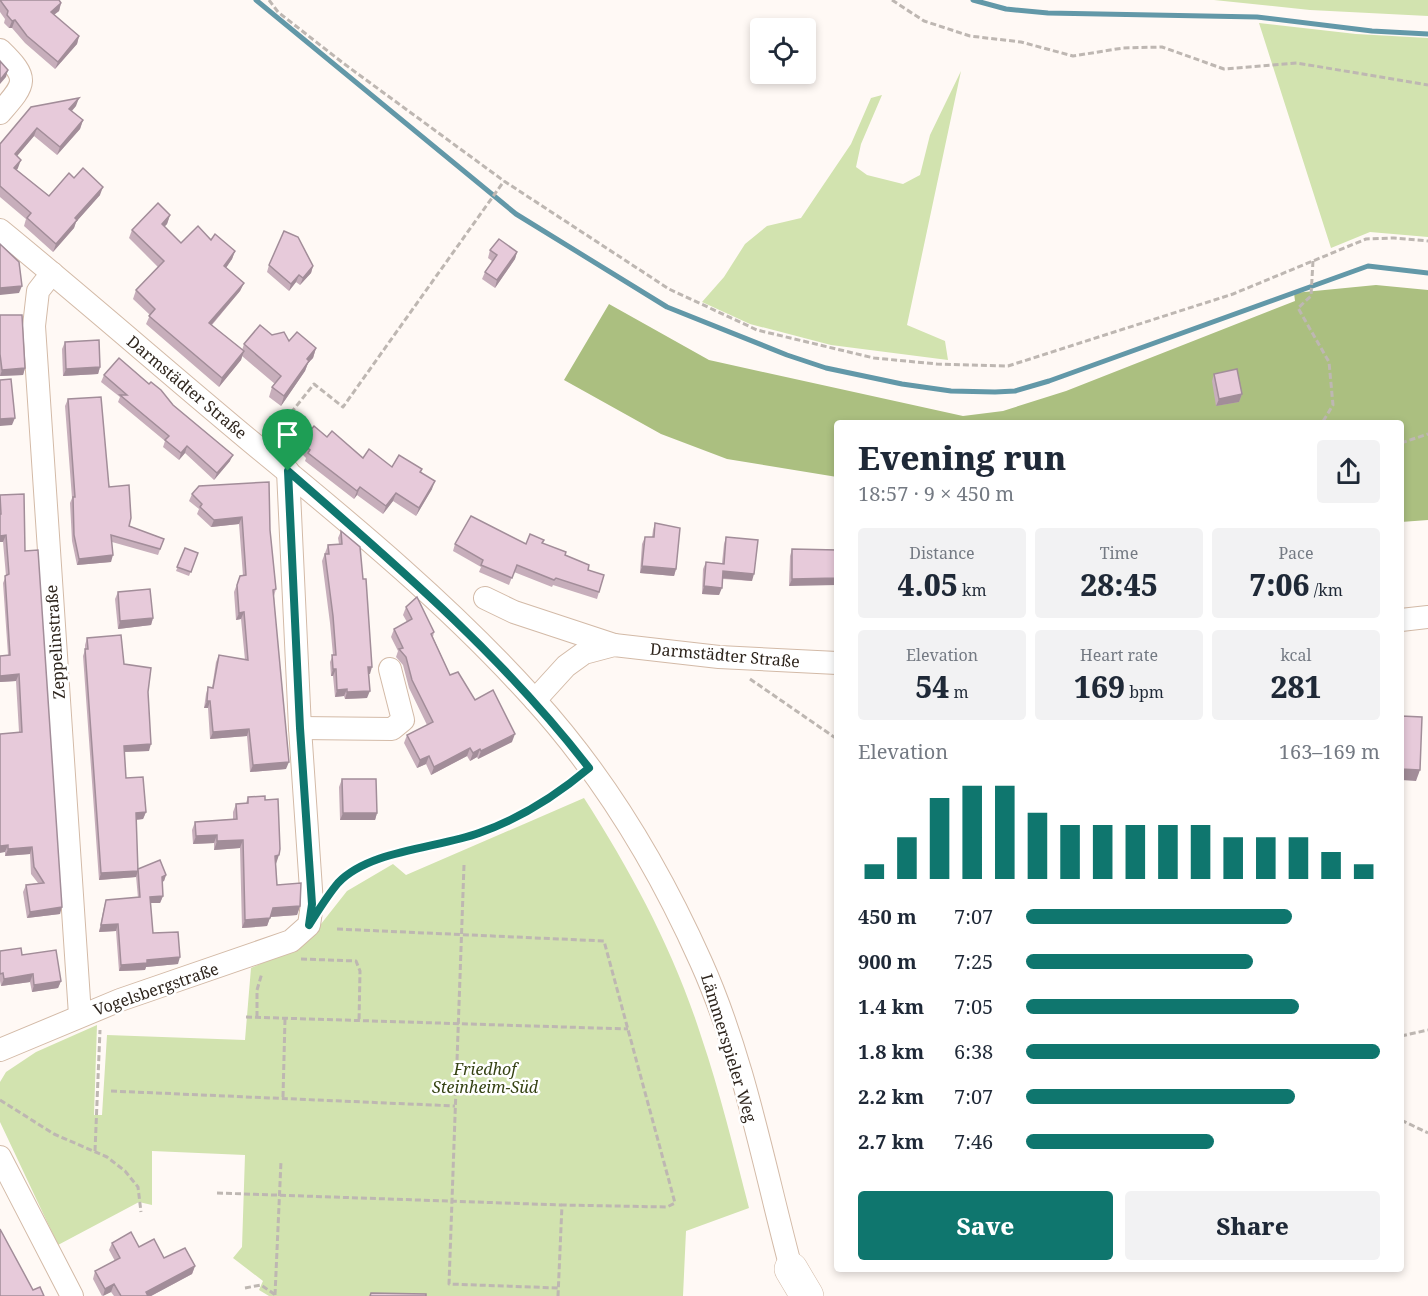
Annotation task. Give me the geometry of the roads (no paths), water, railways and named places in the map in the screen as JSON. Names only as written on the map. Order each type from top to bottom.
[{"type":"street","points":[[0,50],[16,66],[22,82],[21,88],[0,113]]},
{"type":"street","name":"Darmstädter Straße","points":[[0,230],[288,471],[451,614],[534,700],[566,666],[584,653],[614,645]]},
{"type":"street","name":"Zeppelinstraße","points":[[52,273],[38,291],[34,326],[80,1015]]},
{"type":"street","points":[[288,471],[300,728],[392,729],[404,720],[390,669]]},
{"type":"street","name":"Darmstädter Straße","points":[[485,598],[514,612],[614,645],[719,657],[834,663]]},
{"type":"street","points":[[1404,620],[1428,617]]},
{"type":"street","name":"Lämmerspieler Weg","points":[[534,700],[589,768],[660,880],[703,964],[733,1050],[799,1287]]},
{"type":"street","name":"Vogelsbergstraße","points":[[0,1050],[80,1015],[275,948],[300,935],[309,925],[312,904],[300,728]]},
{"type":"street","points":[[0,1157],[72,1296]]},
{"type":"waterway","points":[[256,0],[516,214],[667,307],[787,355],[826,368],[902,384],[951,391],[1015,391],[1049,381],[1368,266],[1428,273]]},
{"type":"waterway","points":[[973,0],[1006,9],[1048,13],[1257,17],[1372,31],[1428,34]]},
{"type":"park label","name":"Friedhof Steinheim-Süd","points":[[485,1078]]}]
